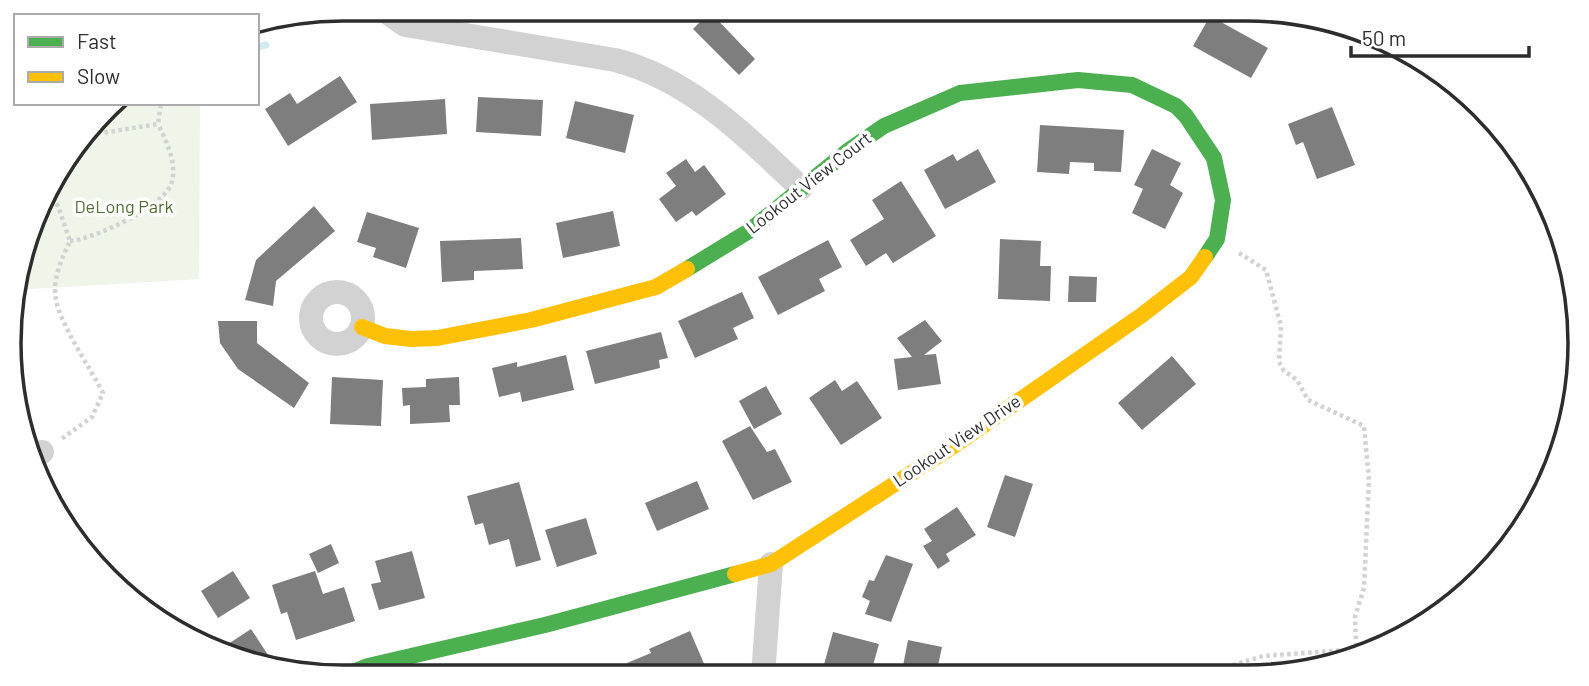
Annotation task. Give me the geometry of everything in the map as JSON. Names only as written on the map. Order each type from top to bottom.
[{"type":"street","points":[[399,21],[405,25],[636,65],[670,82],[733,124],[801,188]]},
{"type":"street","name":"Lookout View Court","points":[[362,327],[384,336],[437,338],[531,320],[656,287],[749,231],[884,126],[960,93],[1078,80],[1132,85],[1176,106],[1186,116],[1214,158],[1223,200],[1217,239],[1191,277],[1142,315]]},
{"type":"street","name":"Lookout View Drive","points":[[372,665],[545,625],[771,564],[958,443],[1142,315]]},
{"type":"street","points":[[764,665],[771,564]]},
{"type":"path","points":[[71,241],[94,237],[152,205],[166,194],[172,182],[173,166],[169,147],[158,124],[162,105]]},
{"type":"path","points":[[100,132],[158,124]]},
{"type":"path","points":[[40,453],[95,412],[103,393],[69,332],[55,299],[59,265],[71,241],[54,201]]},
{"type":"path","points":[[1217,239],[1266,270],[1281,326],[1279,362],[1284,372],[1297,380],[1308,400],[1364,426],[1369,480],[1364,588],[1355,617],[1356,645],[1348,648]]},
{"type":"path","points":[[1233,665],[1263,656],[1342,650]]},
{"type":"green space","name":"DeLong Park","points":[[126,105],[200,105],[199,279],[26,289],[38,239],[64,182],[88,147]]},
{"type":"building","points":[[701,21],[719,21],[755,59],[739,75],[693,29]]},
{"type":"building","points":[[1207,21],[1219,21],[1268,48],[1251,78],[1193,46]]},
{"type":"building","points":[[340,76],[357,102],[288,146],[265,109],[290,93],[297,104]]},
{"type":"building","points":[[478,97],[543,100],[541,136],[476,132]]},
{"type":"building","points":[[445,99],[447,134],[372,140],[370,104]]},
{"type":"building","points":[[575,101],[634,115],[625,153],[566,138]]},
{"type":"building","points":[[1332,107],[1355,165],[1317,179],[1303,142],[1296,145],[1288,124]]},
{"type":"building","points":[[1040,125],[1124,130],[1121,172],[1094,171],[1094,163],[1070,162],[1069,174],[1037,172]]},
{"type":"building","points":[[978,149],[996,182],[945,209],[924,170],[953,154],[957,161]]},
{"type":"building","points":[[1152,149],[1181,163],[1170,185],[1183,193],[1165,229],[1132,213],[1143,189],[1134,185]]},
{"type":"building","points":[[686,159],[695,172],[704,165],[726,194],[696,216],[692,211],[676,222],[659,199],[676,186],[666,173]]},
{"type":"building","points":[[901,181],[936,236],[893,263],[886,253],[866,266],[850,240],[884,219],[872,200]]},
{"type":"building","points":[[314,206],[335,231],[276,281],[273,306],[245,300],[256,260]]},
{"type":"building","points":[[613,211],[620,246],[563,258],[556,223]]},
{"type":"building","points":[[367,212],[419,228],[406,268],[373,257],[376,248],[357,242]]},
{"type":"building","points":[[521,238],[523,269],[474,271],[474,280],[442,282],[440,241]]},
{"type":"building","points":[[1000,239],[1041,241],[1040,266],[1051,266],[1050,301],[998,299]]},
{"type":"building","points":[[828,240],[842,267],[819,279],[825,291],[778,315],[758,277]]},
{"type":"building","points":[[1069,276],[1097,277],[1096,302],[1068,302]]},
{"type":"building","points":[[742,292],[754,318],[733,328],[738,339],[695,358],[678,321]]},
{"type":"building","points":[[925,320],[942,341],[924,355],[936,354],[941,384],[898,390],[894,359],[912,357],[897,338]]},
{"type":"building","points":[[218,321],[257,321],[257,343],[309,383],[294,408],[238,369],[220,343]]},
{"type":"building","points":[[661,332],[668,358],[659,360],[660,368],[595,384],[586,351]]},
{"type":"building","points":[[566,355],[574,390],[522,402],[520,392],[499,397],[492,368],[517,362],[517,367]]},
{"type":"building","points":[[1172,356],[1196,384],[1142,430],[1118,403]]},
{"type":"building","points":[[332,377],[383,380],[381,426],[330,424]]},
{"type":"building","points":[[459,377],[460,405],[449,405],[450,422],[410,424],[410,405],[403,406],[402,388],[426,387],[426,379]]},
{"type":"building","points":[[835,380],[842,391],[857,381],[882,418],[841,445],[809,398]]},
{"type":"building","points":[[766,386],[782,414],[754,429],[739,401]]},
{"type":"building","points":[[750,426],[767,452],[775,449],[792,482],[753,500],[722,441]]},
{"type":"building","points":[[1005,475],[1033,484],[1015,537],[987,527]]},
{"type":"building","points":[[697,481],[709,509],[657,531],[645,503]]},
{"type":"building","points":[[519,482],[541,560],[516,567],[509,539],[489,545],[483,523],[475,525],[467,496]]},
{"type":"building","points":[[957,507],[976,535],[946,554],[950,561],[938,569],[923,546],[932,541],[924,529]]},
{"type":"building","points":[[586,518],[597,554],[557,567],[545,530]]},
{"type":"building","points":[[331,544],[339,563],[318,573],[309,554]]},
{"type":"building","points":[[412,551],[425,598],[379,610],[371,584],[381,582],[375,561]]},
{"type":"building","points":[[886,555],[913,564],[891,622],[865,614],[870,601],[862,597],[869,580],[874,581]]},
{"type":"building","points":[[233,571],[250,598],[218,618],[201,591]]},
{"type":"building","points":[[315,571],[323,594],[344,587],[355,621],[296,640],[287,612],[281,614],[272,585]]},
{"type":"building","points":[[251,629],[268,655],[239,648],[229,644]]},
{"type":"building","points":[[690,631],[705,665],[628,665],[627,663],[651,653],[649,649]]},
{"type":"building","points":[[833,632],[879,644],[873,665],[824,665]]},
{"type":"building","points":[[908,640],[942,647],[938,665],[903,665]]},
{"type":"waterway","points":[[259,47],[266,45]]},
{"type":"traffic: fast","points":[[687,269],[749,231],[849,150],[884,126],[960,93],[1078,80],[1132,85],[1176,106],[1186,116],[1214,158],[1223,200],[1217,239],[1205,257]]},
{"type":"traffic: fast","points":[[372,665],[545,625],[735,574]]},
{"type":"traffic: slow","points":[[735,574],[771,564],[958,443],[1142,315],[1191,277],[1205,257]]},
{"type":"traffic: slow","points":[[362,327],[385,336],[437,338],[531,320],[656,287],[687,269]]}]
